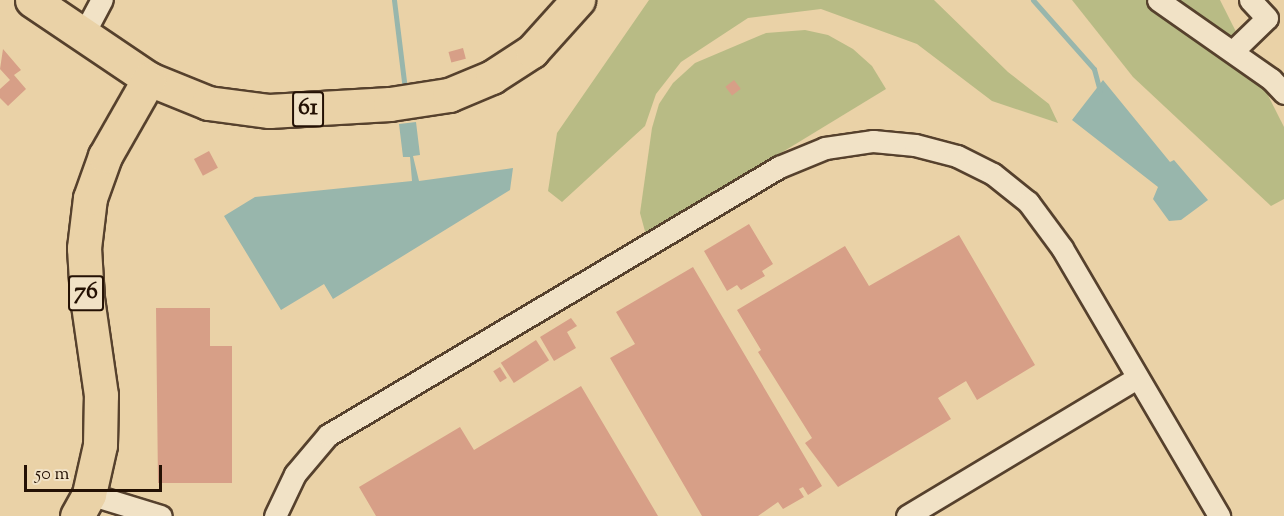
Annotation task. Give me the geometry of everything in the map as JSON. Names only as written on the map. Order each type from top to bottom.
[{"type":"main road","name":"61","points":[[32,0],[149,79],[208,103],[269,111],[390,104],[449,95],[492,77],[531,51],[578,0]]},
{"type":"main road","name":"76","points":[[83,505],[100,445],[101,395],[87,298],[84,248],[90,198],[105,156],[149,79]]},
{"type":"street","points":[[83,35],[102,0]]},
{"type":"street","points":[[1158,0],[1178,18],[1233,51],[1271,79],[1284,93]]},
{"type":"street","points":[[1233,51],[1267,18],[1250,0]]},
{"type":"street","points":[[275,516],[295,474],[328,435],[779,167],[803,155],[848,144],[896,142],[936,149],[976,164],[1009,185],[1028,202],[1062,248],[1219,516]]},
{"type":"street","points":[[907,516],[1137,378]]},
{"type":"street","points":[[83,505],[161,516]]},
{"type":"green space","points":[[649,0],[934,0],[1008,72],[1049,104],[1058,123],[992,101],[917,44],[821,9],[748,18],[681,62],[656,94],[645,126],[562,202],[548,191],[557,133]]},
{"type":"green space","points":[[1072,0],[1220,0],[1284,127],[1284,199],[1271,206],[1133,77]]},
{"type":"green space","points":[[805,30],[828,35],[853,49],[872,66],[886,89],[646,235],[640,213],[652,128],[659,104],[673,83],[695,63],[766,33]]},
{"type":"water","points":[[1103,80],[1170,162],[1174,160],[1208,200],[1181,220],[1169,221],[1153,199],[1158,187],[1072,120]]},
{"type":"water","points":[[416,122],[420,155],[413,156],[419,181],[513,168],[510,190],[333,299],[324,284],[281,310],[224,216],[255,197],[412,181],[410,157],[403,157],[399,124]]},
{"type":"building","points":[[463,48],[466,59],[451,63],[449,52]]},
{"type":"building","points":[[3,49],[21,70],[14,75],[26,89],[8,106],[0,98],[0,89],[10,80],[0,69]]},
{"type":"building","points":[[734,80],[741,89],[732,95],[725,87]]},
{"type":"building","points":[[209,151],[218,168],[203,176],[194,159]]},
{"type":"building","points":[[749,224],[773,264],[762,271],[765,276],[741,290],[737,285],[727,291],[704,251]]},
{"type":"building","points":[[959,235],[1035,365],[977,400],[966,381],[938,398],[951,419],[838,487],[805,443],[812,438],[758,352],[761,350],[737,310],[845,246],[869,286]]},
{"type":"building","points":[[693,267],[822,486],[808,495],[803,487],[799,489],[804,497],[783,509],[778,502],[758,516],[702,516],[610,358],[635,344],[616,312]]},
{"type":"building","points":[[156,308],[210,308],[210,346],[232,346],[232,483],[158,483]]},
{"type":"building","points":[[571,318],[577,326],[567,332],[576,348],[554,361],[540,337]]},
{"type":"building","points":[[536,340],[549,360],[514,383],[501,363]]},
{"type":"building","points":[[500,367],[507,378],[500,382],[493,371]]},
{"type":"building","points":[[581,386],[658,516],[376,516],[359,487],[460,427],[474,450]]},
{"type":"waterway","points":[[394,0],[404,82]]},
{"type":"waterway","points":[[1033,0],[1094,69],[1100,91]]}]
